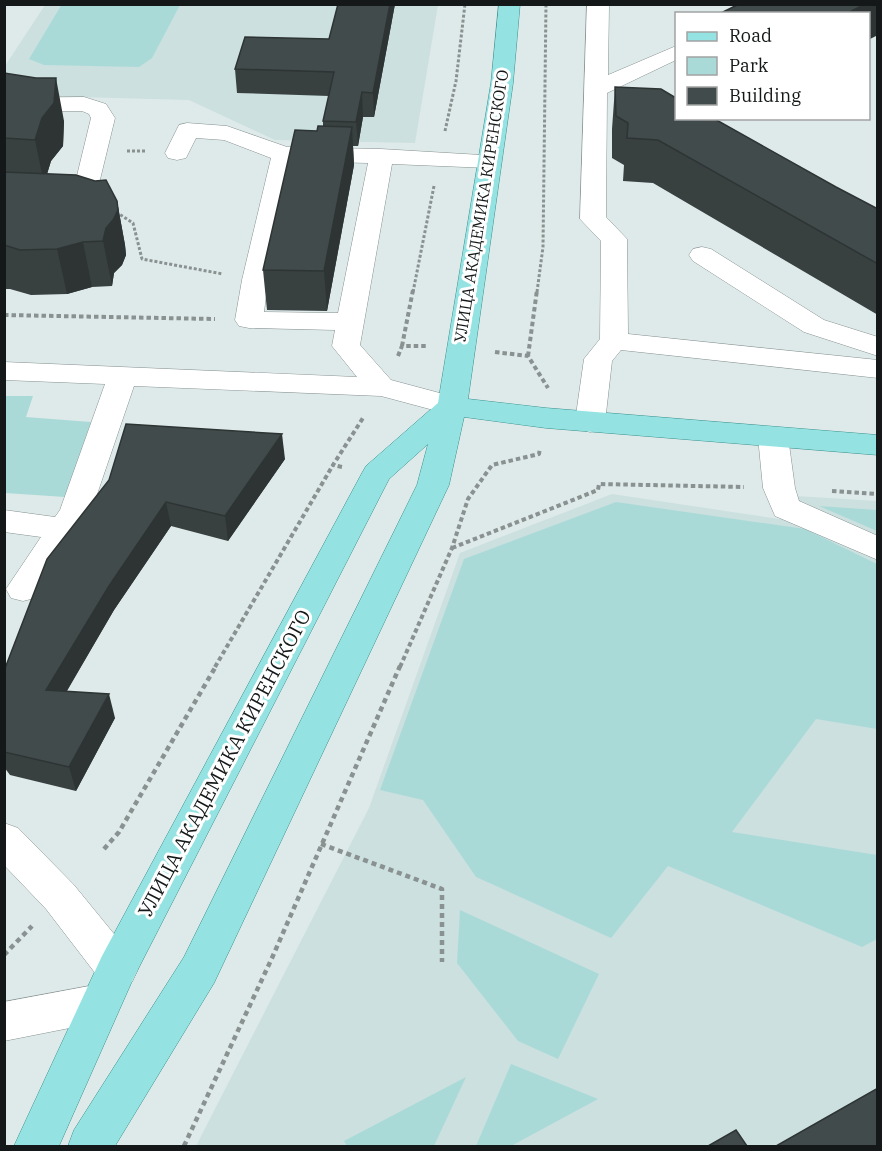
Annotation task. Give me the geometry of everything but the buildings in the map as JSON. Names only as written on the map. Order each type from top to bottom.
[{"type":"main road","name":"УЛИЦА АКАДЕМИКА КИРЕНСКОГО","points":[[90,1146],[199,970],[433,485],[452,406],[502,83],[510,4]]},
{"type":"main road","name":"УЛИЦА АКАДЕМИКА КИРЕНСКОГО","points":[[36,1146],[108,986],[377,473],[452,406]]},
{"type":"main road","points":[[452,406],[590,422],[878,446]]},
{"type":"street","points":[[590,422],[598,359],[614,341],[614,239],[593,219],[598,4]]},
{"type":"street","points":[[597,89],[675,52]]},
{"type":"street","points":[[4,105],[84,104],[98,109],[103,118],[85,192],[55,203],[4,203]]},
{"type":"street","points":[[177,153],[187,130],[227,133],[284,154],[489,161]]},
{"type":"street","points":[[284,154],[255,280],[249,320],[350,322]]},
{"type":"street","points":[[381,156],[346,346],[381,387]]},
{"type":"street","points":[[702,255],[814,326],[878,347]]},
{"type":"street","points":[[614,341],[878,369]]},
{"type":"street","points":[[4,371],[381,387],[452,406]]},
{"type":"street","points":[[23,589],[75,512],[122,377]]},
{"type":"street","points":[[773,437],[779,488],[786,508],[878,549]]},
{"type":"street","points":[[4,521],[64,529]]},
{"type":"street","points":[[4,839],[60,897],[108,986],[4,1023]]},
{"type":"path","points":[[546,4],[543,247],[528,356],[549,390]]},
{"type":"path","points":[[97,150],[177,153]]},
{"type":"path","points":[[85,192],[133,223],[142,259],[255,280]]},
{"type":"path","points":[[4,315],[249,320]]},
{"type":"path","points":[[396,361],[402,346],[427,346]]},
{"type":"path","points":[[493,352],[528,356]]},
{"type":"path","points":[[104,849],[119,832],[333,465],[363,418]]},
{"type":"path","points":[[184,1146],[272,958],[452,548],[468,499],[492,465],[539,454]]},
{"type":"path","points":[[333,465],[350,468]]},
{"type":"path","points":[[452,548],[598,490],[599,484],[779,488],[878,494]]},
{"type":"path","points":[[321,844],[442,889],[442,962]]},
{"type":"path","points":[[4,955],[33,925]]},
{"type":"shaded area","points":[[45,5],[438,5],[415,143],[275,140],[189,100],[5,95],[5,66]]},
{"type":"shaded area","points":[[612,494],[779,519],[796,496],[877,501],[877,1146],[196,1146],[369,808],[460,553]]},
{"type":"green space","points":[[62,4],[180,5],[152,58],[139,67],[44,65],[29,59]]},
{"type":"green space","points":[[4,396],[33,396],[26,417],[91,422],[65,497],[5,493]]},
{"type":"green space","points":[[616,502],[805,529],[877,564],[877,729],[816,719],[732,832],[877,855],[877,939],[862,947],[668,866],[611,938],[476,877],[423,800],[380,790],[464,559]]},
{"type":"green space","points":[[819,506],[877,510],[877,531]]},
{"type":"green space","points":[[460,910],[599,974],[558,1059],[518,1041],[457,963]]},
{"type":"green space","points":[[511,1064],[598,1099],[511,1146],[476,1146]]},
{"type":"green space","points":[[466,1077],[434,1146],[347,1146],[344,1141]]}]
